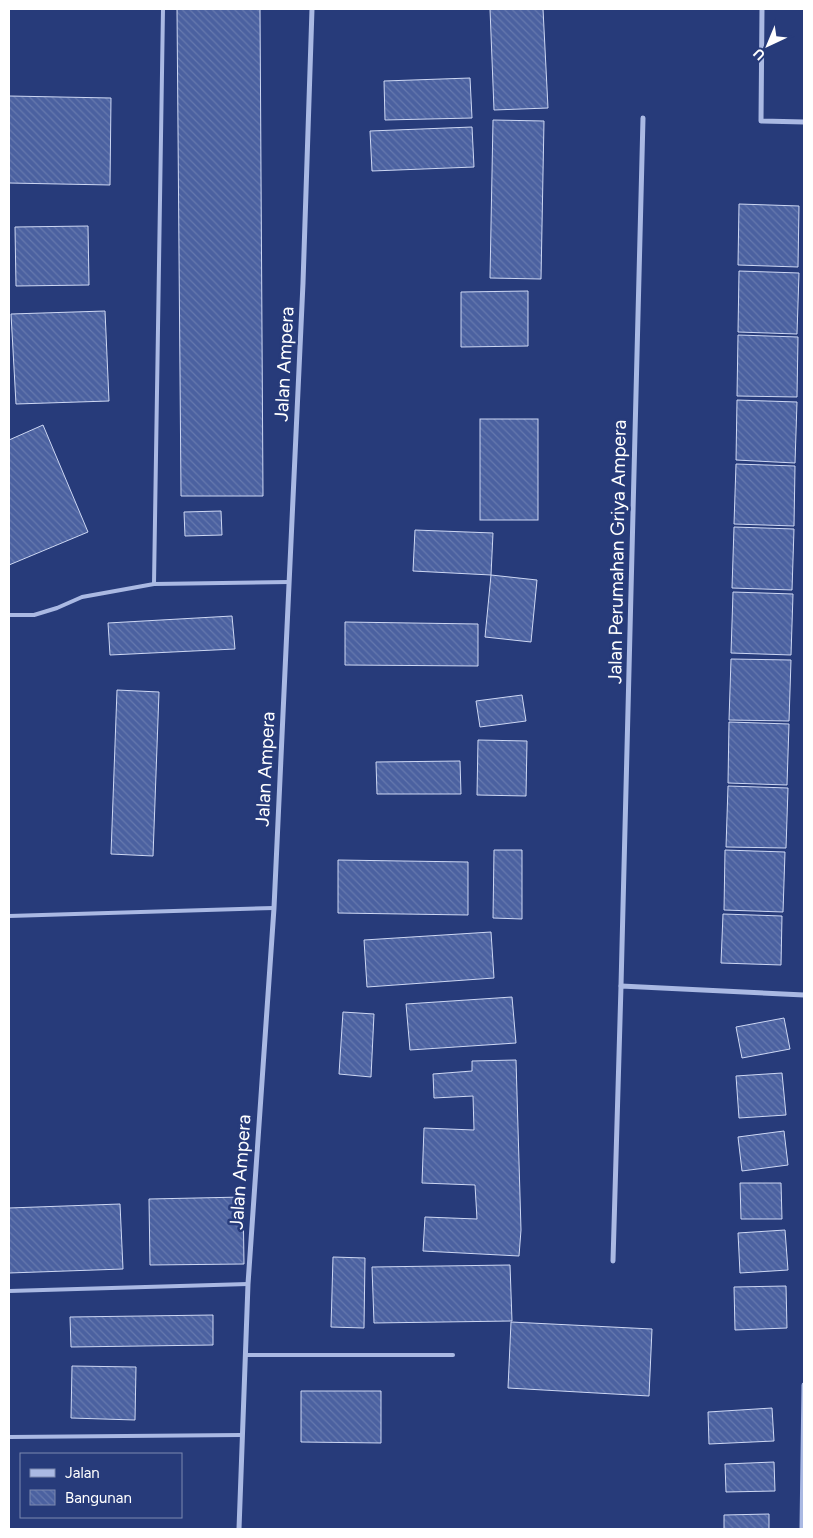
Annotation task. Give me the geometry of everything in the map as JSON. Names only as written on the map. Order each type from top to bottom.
[{"type":"street","name":"Jalan Ampera","points":[[239,1529],[248,1284],[274,908],[303,283],[312,9]]},
{"type":"street","points":[[762,9],[761,121],[804,122]]},
{"type":"street","name":"Jalan Perumahan Griya Ampera","points":[[614,1261],[642,118]]},
{"type":"street","points":[[621,986],[804,995]]},
{"type":"street","points":[[802,1529],[804,1385]]},
{"type":"lane","points":[[154,584],[163,9]]},
{"type":"lane","points":[[9,615],[34,615],[57,608],[82,597],[154,584],[289,582]]},
{"type":"lane","points":[[9,916],[274,908]]},
{"type":"lane","points":[[9,1291],[248,1284]]},
{"type":"lane","points":[[245,1355],[453,1355]]},
{"type":"lane","points":[[9,1437],[241,1435]]},
{"type":"building","points":[[177,9],[260,9],[263,496],[181,496]]},
{"type":"building","points":[[490,9],[543,9],[548,108],[494,110]]},
{"type":"building","points":[[470,78],[472,118],[385,120],[384,81]]},
{"type":"building","points":[[9,96],[111,98],[110,185],[9,183]]},
{"type":"building","points":[[493,120],[544,121],[541,279],[490,278]]},
{"type":"building","points":[[472,127],[474,167],[372,171],[370,131]]},
{"type":"building","points":[[739,204],[799,206],[798,267],[738,265]]},
{"type":"building","points":[[88,226],[89,285],[16,286],[15,227]]},
{"type":"building","points":[[739,271],[799,273],[797,334],[738,332]]},
{"type":"building","points":[[528,291],[528,346],[461,347],[461,292]]},
{"type":"building","points":[[105,311],[109,401],[16,404],[11,314]]},
{"type":"building","points":[[738,335],[798,337],[797,397],[737,396]]},
{"type":"building","points":[[737,400],[797,402],[795,463],[736,460]]},
{"type":"building","points":[[480,419],[538,419],[538,520],[480,520]]},
{"type":"building","points":[[43,425],[88,532],[9,565],[9,440]]},
{"type":"building","points":[[736,464],[795,466],[794,526],[734,524]]},
{"type":"building","points":[[221,511],[222,535],[185,536],[184,512]]},
{"type":"building","points":[[734,527],[794,529],[792,590],[732,588]]},
{"type":"building","points":[[415,530],[493,533],[491,575],[413,571]]},
{"type":"building","points":[[491,575],[537,580],[531,642],[485,637]]},
{"type":"building","points":[[733,592],[793,594],[791,655],[731,653]]},
{"type":"building","points":[[232,616],[235,649],[110,655],[108,623]]},
{"type":"building","points":[[345,622],[478,624],[478,666],[345,665]]},
{"type":"building","points":[[731,659],[791,660],[789,721],[729,720]]},
{"type":"building","points":[[117,690],[159,692],[153,856],[111,854]]},
{"type":"building","points":[[522,695],[526,721],[480,727],[476,701]]},
{"type":"building","points":[[729,722],[789,724],[787,785],[728,783]]},
{"type":"building","points":[[478,740],[527,741],[526,796],[477,795]]},
{"type":"building","points":[[460,761],[461,794],[377,794],[376,762]]},
{"type":"building","points":[[728,786],[788,788],[786,848],[726,847]]},
{"type":"building","points":[[494,850],[522,850],[522,919],[493,918]]},
{"type":"building","points":[[725,850],[785,852],[783,912],[724,910]]},
{"type":"building","points":[[338,860],[468,862],[468,915],[338,913]]},
{"type":"building","points":[[723,914],[782,916],[781,965],[721,963]]},
{"type":"building","points":[[491,932],[494,978],[367,987],[364,940]]},
{"type":"building","points":[[512,997],[516,1043],[410,1050],[406,1004]]},
{"type":"building","points":[[343,1012],[374,1014],[371,1077],[339,1074]]},
{"type":"building","points":[[784,1018],[790,1049],[742,1058],[736,1027]]},
{"type":"building","points":[[516,1060],[521,1230],[519,1256],[423,1251],[425,1217],[477,1219],[475,1185],[422,1183],[424,1128],[474,1130],[473,1096],[434,1098],[433,1074],[472,1071],[472,1061]]},
{"type":"building","points":[[782,1073],[786,1115],[739,1118],[736,1076]]},
{"type":"building","points":[[784,1131],[788,1165],[742,1171],[738,1137]]},
{"type":"building","points":[[740,1183],[781,1183],[782,1219],[741,1219]]},
{"type":"building","points":[[243,1197],[244,1264],[150,1265],[149,1199]]},
{"type":"building","points":[[120,1204],[123,1269],[9,1273],[9,1208]]},
{"type":"building","points":[[785,1230],[788,1270],[740,1273],[738,1233]]},
{"type":"building","points":[[333,1257],[365,1258],[364,1328],[331,1327]]},
{"type":"building","points":[[510,1265],[512,1321],[374,1323],[372,1267]]},
{"type":"building","points":[[786,1286],[787,1328],[735,1330],[734,1287]]},
{"type":"building","points":[[213,1315],[213,1345],[71,1347],[70,1317]]},
{"type":"building","points":[[511,1322],[652,1329],[649,1396],[508,1388]]},
{"type":"building","points":[[72,1366],[136,1367],[135,1420],[71,1418]]},
{"type":"building","points":[[301,1391],[381,1391],[381,1443],[301,1442]]},
{"type":"building","points":[[772,1408],[774,1441],[709,1444],[708,1412]]},
{"type":"building","points":[[774,1462],[775,1491],[726,1492],[725,1464]]},
{"type":"building","points":[[769,1514],[769,1529],[724,1529],[724,1515]]}]
